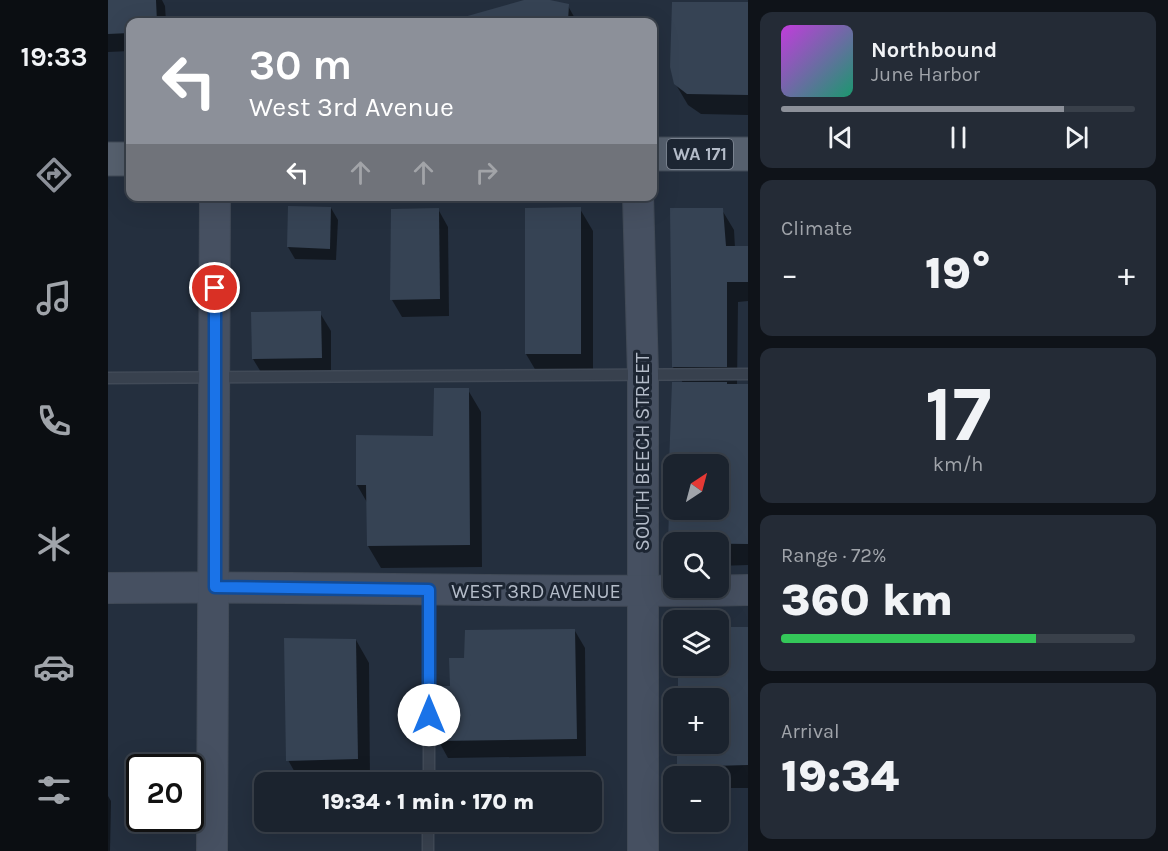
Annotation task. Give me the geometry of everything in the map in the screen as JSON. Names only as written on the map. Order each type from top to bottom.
[{"type":"main road","name":"WA 171","points":[[657,154],[748,154]]},
{"type":"main road","points":[[108,159],[126,159]]},
{"type":"street","points":[[213,851],[215,201]]},
{"type":"street","name":"SOUTH BEECH STREET","points":[[638,201],[643,374],[643,851]]},
{"type":"street","name":"WEST 3RD AVENUE","points":[[108,588],[748,590]]},
{"type":"lane","points":[[108,378],[748,374]]},
{"type":"lane","points":[[429,590],[429,772]]},
{"type":"lane","points":[[428,832],[428,851]]},
{"type":"building","points":[[108,0],[156,0],[157,18],[126,18],[126,33],[108,34]]},
{"type":"building","points":[[524,0],[550,0],[569,4],[568,18],[464,17]]},
{"type":"building","points":[[672,2],[748,2],[748,95],[687,94],[674,84],[670,67]]},
{"type":"building","points":[[288,206],[331,207],[330,249],[287,247]]},
{"type":"building","points":[[581,207],[581,354],[525,354],[525,208]]},
{"type":"building","points":[[439,208],[440,299],[390,300],[391,209]]},
{"type":"building","points":[[670,208],[723,208],[726,246],[748,246],[748,282],[727,282],[727,367],[672,367]]},
{"type":"building","points":[[321,311],[322,358],[252,359],[251,312]]},
{"type":"building","points":[[672,382],[748,384],[748,544],[729,544],[729,532],[668,532],[669,520],[729,520],[729,454],[669,454]]},
{"type":"building","points":[[434,388],[469,388],[470,545],[367,546],[366,485],[356,485],[356,435],[433,436]]},
{"type":"building","points":[[729,627],[748,627],[748,765],[677,766],[677,754],[729,754],[729,688],[678,688],[678,676],[729,676]]},
{"type":"building","points":[[575,629],[577,739],[436,741],[436,686],[450,686],[449,658],[464,658],[465,630]]},
{"type":"building","points":[[284,638],[356,639],[358,759],[286,761]]},
{"type":"route","points":[[215,288],[215,587],[429,590],[429,715]]}]
